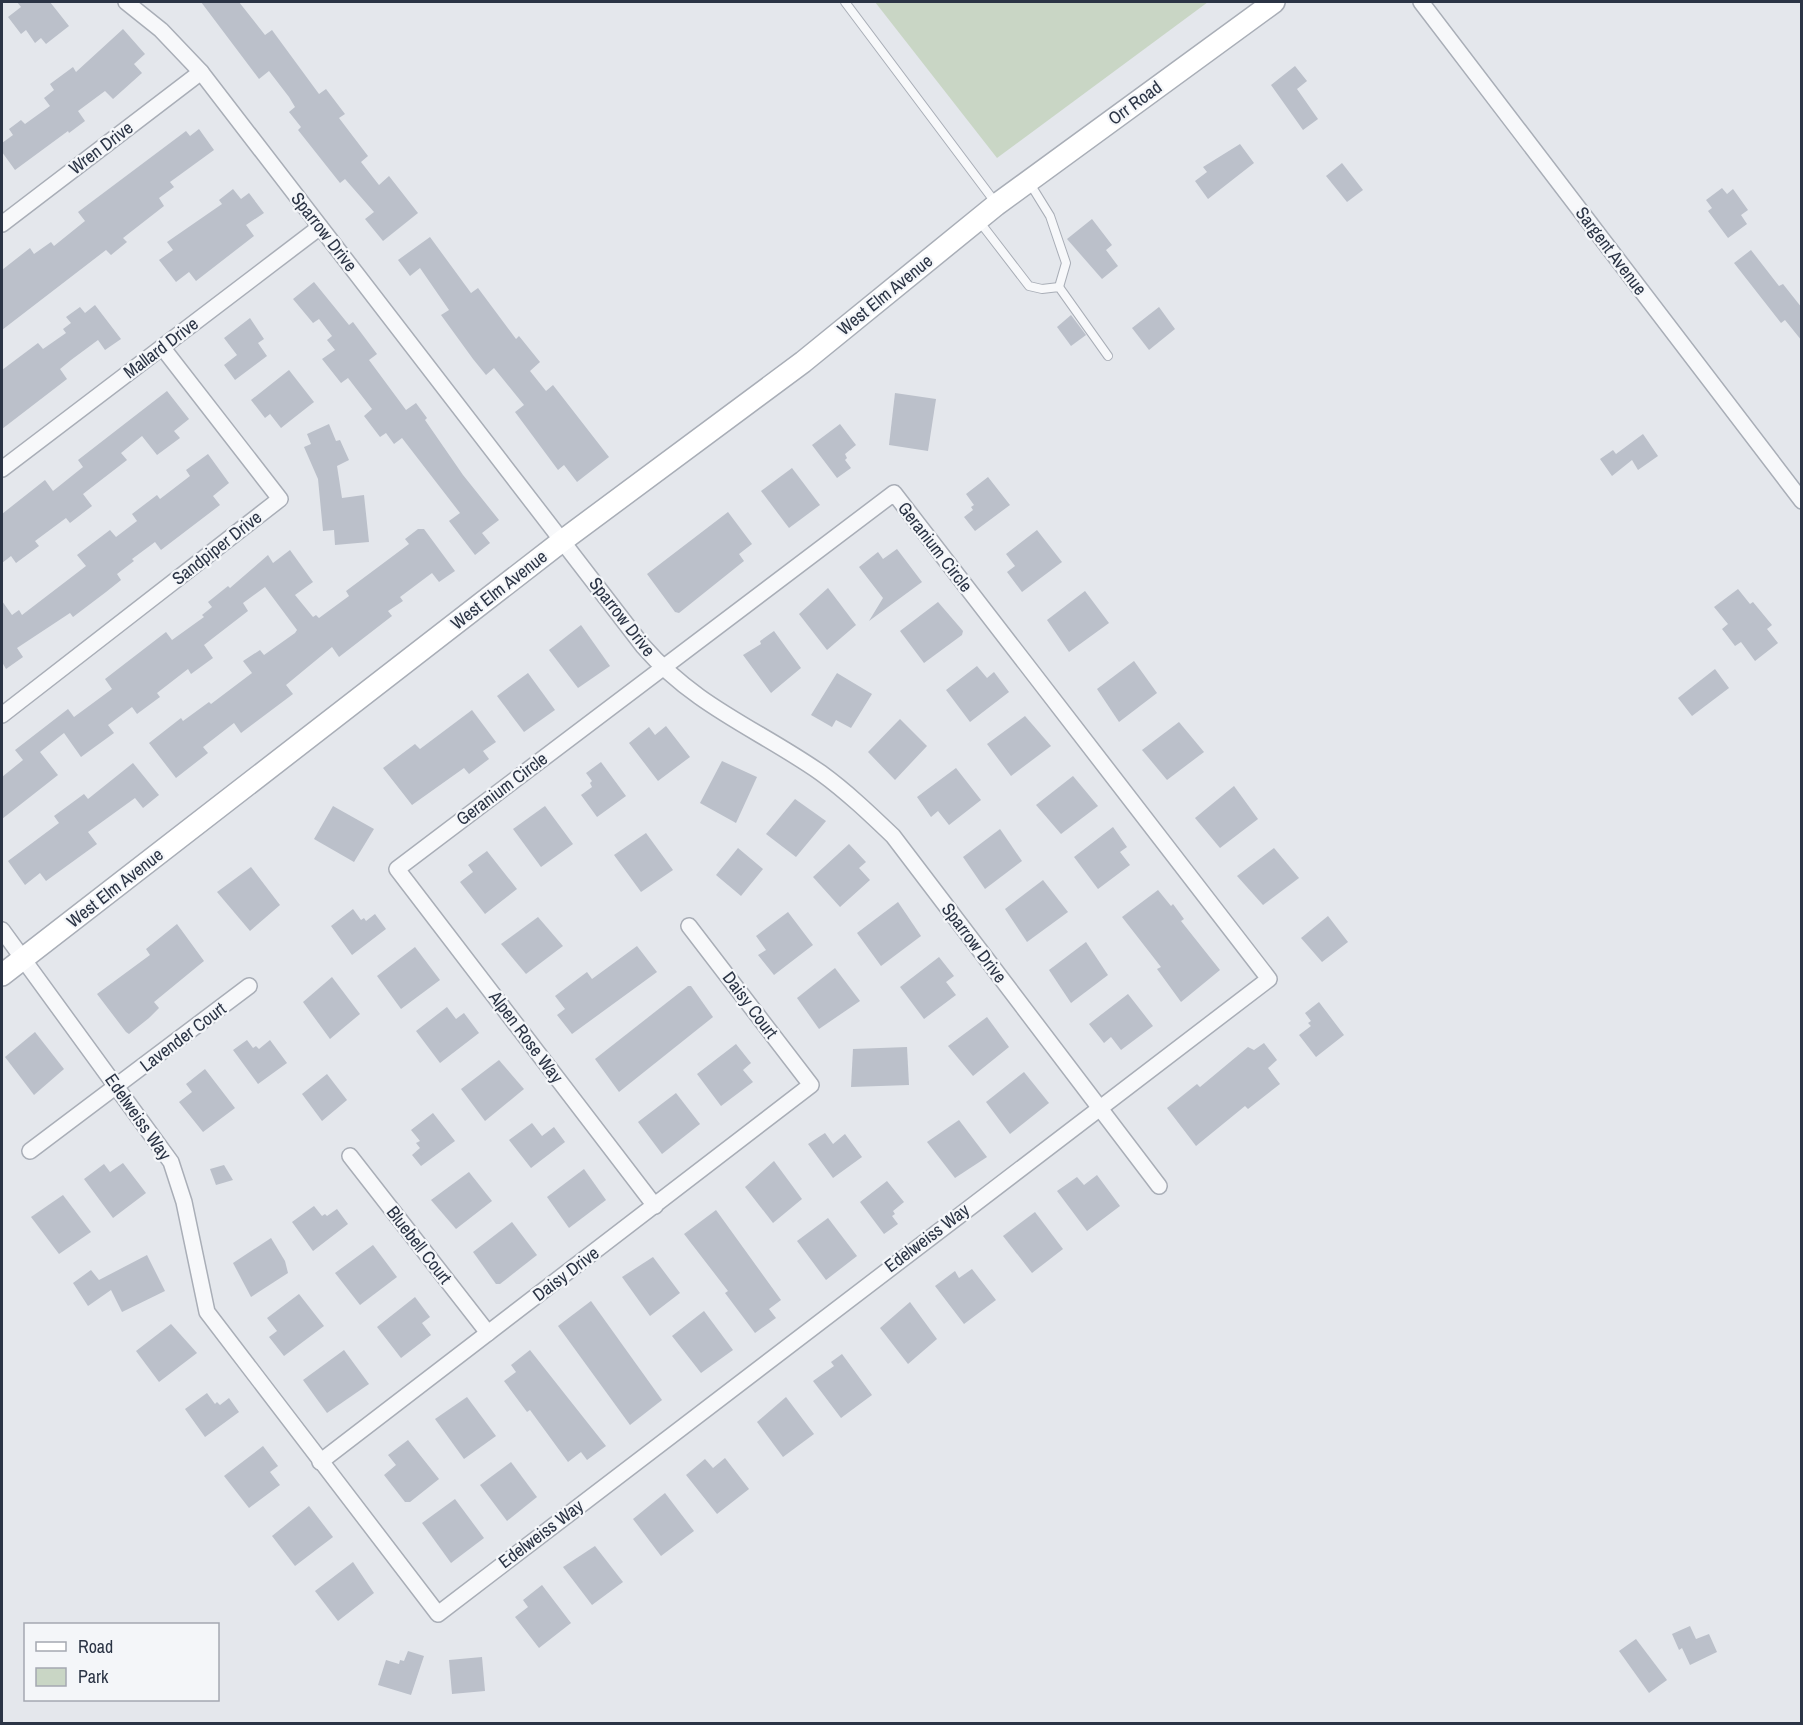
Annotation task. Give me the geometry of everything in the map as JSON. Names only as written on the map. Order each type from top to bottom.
[{"type":"street","name":"Sparrow Drive","points":[[126,2],[161,30],[201,72],[662,668],[725,716],[820,772],[893,836],[1159,1186]]},
{"type":"street","name":"Orr Road","points":[[996,205],[1274,2]]},
{"type":"street","name":"Sargent Avenue","points":[[1421,2],[1802,501]]},
{"type":"street","name":"Wren Drive","points":[[4,217],[201,72]]},
{"type":"street","name":"West Elm Avenue","points":[[2,975],[562,541],[803,362],[996,205]]},
{"type":"street","name":"Mallard Drive","points":[[2,469],[320,227]]},
{"type":"street","name":"Sandpiper Drive","points":[[2,715],[280,499],[162,347]]},
{"type":"street","name":"Geranium Circle","points":[[397,869],[894,494],[1269,979]]},
{"type":"street","name":"Alpen Rose Way","points":[[397,869],[655,1206]]},
{"type":"street","name":"Daisy Court","points":[[689,926],[811,1085]]},
{"type":"street","name":"Edelweiss Way","points":[[2,930],[171,1162],[184,1202],[207,1312],[438,1614],[1098,1107],[1269,979]]},
{"type":"street","name":"Lavender Court","points":[[30,1151],[249,986]]},
{"type":"street","name":"Daisy Drive","points":[[320,1462],[811,1085]]},
{"type":"street","name":"Bluebell Court","points":[[350,1156],[488,1333]]},
{"type":"lane","points":[[845,2],[996,205]]},
{"type":"lane","points":[[1028,182],[1050,216],[1066,263],[1059,287]]},
{"type":"lane","points":[[978,220],[1029,286],[1042,289],[1059,287]]},
{"type":"lane","points":[[1059,287],[1108,356]]},
{"type":"green space","points":[[875,2],[1208,2],[997,158]]},
{"type":"building","points":[[17,2],[50,2],[69,26],[46,44],[41,38],[35,43],[26,30],[21,34],[8,17],[21,7]]},
{"type":"building","points":[[201,2],[239,2],[265,35],[272,30],[319,94],[326,89],[345,114],[339,118],[368,156],[361,162],[379,185],[389,176],[418,213],[383,241],[365,219],[374,212],[345,179],[340,183],[298,130],[301,127],[289,112],[295,107],[289,97],[269,71],[259,79]]},
{"type":"building","points":[[123,29],[145,54],[134,64],[142,73],[113,99],[105,91],[78,111],[85,121],[15,170],[2,152],[2,143],[13,135],[9,129],[21,120],[25,124],[50,106],[44,98],[54,90],[50,84],[73,67],[76,72]]},
{"type":"building","points":[[1295,66],[1307,81],[1297,89],[1318,119],[1303,130],[1271,85]]},
{"type":"building","points":[[199,129],[214,150],[170,182],[174,187],[159,198],[164,206],[123,238],[127,242],[111,255],[106,250],[2,330],[2,270],[30,248],[34,254],[51,242],[54,246],[85,221],[78,212],[186,131],[190,136]]},
{"type":"building","points":[[1240,144],[1254,163],[1208,199],[1195,181],[1207,172],[1203,167]]},
{"type":"building","points":[[1342,163],[1363,190],[1347,202],[1326,176]]},
{"type":"building","points":[[1722,188],[1727,194],[1733,189],[1748,210],[1741,215],[1747,224],[1728,238],[1708,211],[1712,208],[1706,200]]},
{"type":"building","points":[[233,189],[241,199],[249,193],[264,213],[246,225],[254,236],[196,281],[189,272],[176,282],[159,260],[173,250],[167,242],[222,204],[219,200]]},
{"type":"building","points":[[1092,219],[1112,245],[1106,250],[1118,266],[1102,279],[1067,239]]},
{"type":"building","points":[[430,237],[471,293],[478,288],[516,339],[519,336],[540,362],[530,371],[546,391],[553,385],[609,457],[577,482],[564,465],[558,470],[515,412],[524,405],[494,368],[486,375],[473,359],[441,315],[449,310],[420,268],[410,276],[398,260]]},
{"type":"building","points":[[1751,250],[1779,286],[1783,284],[1802,308],[1802,341],[1785,320],[1781,323],[1734,263]]},
{"type":"building","points":[[314,282],[349,325],[353,322],[377,354],[369,360],[406,410],[416,403],[463,475],[499,520],[482,533],[490,543],[475,555],[449,521],[460,513],[402,438],[394,444],[386,433],[380,437],[364,416],[372,409],[348,378],[341,383],[322,359],[335,350],[327,340],[332,336],[319,319],[313,323],[293,299]]},
{"type":"building","points":[[95,305],[121,339],[105,350],[98,340],[71,360],[60,369],[67,379],[2,429],[2,370],[38,343],[43,349],[66,333],[63,329],[71,323],[66,317],[80,307],[85,313]]},
{"type":"building","points":[[1159,307],[1175,329],[1149,350],[1132,328]]},
{"type":"building","points":[[1071,315],[1086,335],[1071,346],[1057,327]]},
{"type":"building","points":[[250,318],[264,339],[258,343],[267,356],[235,380],[224,365],[237,355],[224,338]]},
{"type":"building","points":[[289,370],[314,402],[281,428],[270,414],[265,418],[251,400]]},
{"type":"building","points":[[167,391],[189,419],[174,431],[180,438],[157,455],[142,436],[121,453],[127,460],[83,494],[92,506],[70,523],[66,518],[35,541],[39,546],[16,563],[11,556],[2,563],[2,514],[45,480],[53,491],[83,467],[78,460]]},
{"type":"building","points":[[895,393],[936,399],[928,451],[889,445]]},
{"type":"building","points":[[329,424],[336,441],[340,440],[349,460],[337,466],[342,498],[364,495],[369,542],[335,545],[334,530],[323,531],[318,479],[304,447],[311,444],[307,434]]},
{"type":"building","points":[[840,424],[856,445],[845,454],[847,458],[845,460],[851,468],[837,478],[812,445]]},
{"type":"building","points":[[1643,434],[1658,456],[1638,470],[1632,460],[1612,476],[1600,459],[1613,450],[1616,454]]},
{"type":"building","points":[[208,454],[229,483],[213,496],[220,505],[161,550],[155,542],[132,559],[134,561],[117,574],[121,580],[73,617],[70,613],[17,648],[23,657],[6,669],[2,662],[2,601],[12,615],[19,610],[22,615],[86,566],[77,555],[110,530],[116,537],[137,521],[132,514],[157,495],[160,499],[190,476],[186,470]]},
{"type":"building","points":[[792,468],[820,505],[789,528],[761,491]]},
{"type":"building","points":[[988,477],[1010,505],[975,531],[964,517],[973,510],[971,507],[974,505],[966,494]]},
{"type":"building","points":[[728,512],[752,544],[739,554],[744,561],[679,613],[675,612],[647,574]]},
{"type":"building","points":[[418,529],[424,529],[455,571],[439,582],[432,573],[400,597],[403,601],[388,611],[392,616],[339,657],[332,647],[286,685],[293,694],[241,733],[234,723],[203,747],[208,753],[176,778],[149,743],[181,718],[183,721],[209,702],[211,704],[252,673],[243,661],[260,650],[264,655],[295,633],[297,630],[265,587],[243,603],[248,611],[204,645],[213,658],[191,674],[188,669],[157,693],[160,697],[137,714],[132,707],[108,725],[114,733],[81,757],[64,733],[40,752],[58,775],[2,819],[2,777],[23,760],[15,750],[68,709],[74,717],[112,689],[105,679],[166,632],[172,640],[204,617],[202,615],[212,607],[208,602],[228,586],[230,588],[268,555],[273,563],[290,550],[313,582],[295,595],[313,617],[316,615],[319,618],[349,596],[346,591],[409,544],[405,539]]},
{"type":"building","points":[[1037,530],[1062,562],[1022,592],[1007,572],[1015,566],[1006,554]]},
{"type":"building","points":[[897,549],[922,582],[869,621],[883,598],[859,567],[878,552],[883,559]]},
{"type":"building","points":[[828,588],[856,625],[827,650],[799,614]]},
{"type":"building","points":[[1738,589],[1750,604],[1753,602],[1772,625],[1767,629],[1778,643],[1755,661],[1741,642],[1735,646],[1722,629],[1728,624],[1714,607]]},
{"type":"building","points":[[1085,591],[1109,623],[1069,652],[1047,620]]},
{"type":"building","points":[[938,602],[963,631],[962,635],[924,663],[900,631]]},
{"type":"building","points":[[581,625],[610,666],[578,688],[549,650]]},
{"type":"building","points":[[774,631],[801,668],[771,693],[743,655],[761,644],[760,641]]},
{"type":"building","points":[[1134,661],[1157,693],[1119,722],[1097,689]]},
{"type":"building","points":[[977,666],[987,678],[994,672],[1009,692],[970,722],[946,690]]},
{"type":"building","points":[[1715,669],[1729,688],[1692,716],[1678,698]]},
{"type":"building","points":[[528,673],[555,710],[524,732],[497,696]]},
{"type":"building","points":[[837,673],[872,694],[851,728],[836,720],[832,727],[811,715]]},
{"type":"building","points":[[472,710],[496,742],[483,751],[489,759],[469,774],[464,768],[412,805],[383,768],[415,744],[420,749]]},
{"type":"building","points":[[1025,716],[1051,746],[1011,776],[987,744]]},
{"type":"building","points":[[900,719],[927,746],[895,780],[868,752]]},
{"type":"building","points":[[1179,722],[1204,752],[1167,780],[1142,750]]},
{"type":"building","points":[[666,726],[690,757],[658,781],[629,743],[649,727],[655,735]]},
{"type":"building","points":[[722,761],[757,777],[736,823],[700,803]]},
{"type":"building","points":[[601,762],[626,796],[597,817],[581,795],[592,787],[590,783],[592,781],[586,773]]},
{"type":"building","points":[[133,763],[159,795],[143,808],[135,798],[88,832],[97,844],[46,881],[40,873],[25,885],[8,861],[59,823],[54,816],[84,794],[88,799]]},
{"type":"building","points":[[956,768],[981,800],[949,825],[938,811],[931,817],[917,797]]},
{"type":"building","points":[[1073,776],[1098,806],[1061,834],[1036,805]]},
{"type":"building","points":[[1234,786],[1258,819],[1220,848],[1195,818]]},
{"type":"building","points":[[795,799],[826,821],[796,857],[766,834]]},
{"type":"building","points":[[333,806],[374,829],[354,862],[314,839]]},
{"type":"building","points":[[545,806],[573,844],[541,867],[513,829]]},
{"type":"building","points":[[1113,827],[1127,847],[1120,852],[1130,865],[1098,889],[1074,857]]},
{"type":"building","points":[[1000,829],[1022,861],[985,889],[963,857]]},
{"type":"building","points":[[646,833],[673,870],[641,892],[614,855]]},
{"type":"building","points":[[849,844],[866,862],[859,868],[870,880],[840,907],[813,877]]},
{"type":"building","points":[[738,848],[763,869],[741,896],[716,875]]},
{"type":"building","points":[[1274,848],[1299,878],[1263,905],[1237,876]]},
{"type":"building","points":[[487,851],[517,889],[485,914],[460,882],[473,872],[468,865]]},
{"type":"building","points":[[251,867],[280,905],[250,931],[217,892]]},
{"type":"building","points":[[1043,880],[1068,912],[1027,942],[1005,909]]},
{"type":"building","points":[[1158,890],[1171,906],[1173,904],[1184,919],[1181,921],[1220,970],[1181,1002],[1157,969],[1161,967],[1122,917]]},
{"type":"building","points":[[898,902],[921,936],[881,966],[857,933]]},
{"type":"building","points":[[353,909],[361,920],[364,918],[366,921],[375,914],[386,929],[352,955],[331,926]]},
{"type":"building","points":[[788,912],[813,945],[774,975],[758,955],[766,950],[756,936]]},
{"type":"building","points":[[1328,916],[1348,942],[1322,962],[1301,938]]},
{"type":"building","points":[[538,917],[563,946],[526,974],[501,944]]},
{"type":"building","points":[[177,924],[204,961],[154,1002],[159,1008],[129,1034],[97,994],[150,955],[146,949]]},
{"type":"building","points":[[1086,942],[1108,975],[1071,1003],[1049,970]]},
{"type":"building","points":[[637,946],[657,972],[572,1034],[557,1015],[565,1009],[555,996],[587,972],[592,979]]},
{"type":"building","points":[[415,947],[440,980],[401,1009],[377,976]]},
{"type":"building","points":[[939,957],[954,976],[946,982],[956,995],[924,1019],[900,987]]},
{"type":"building","points":[[835,968],[860,1001],[819,1029],[797,998]]},
{"type":"building","points":[[332,977],[360,1014],[330,1039],[303,1002]]},
{"type":"building","points":[[688,986],[691,986],[713,1017],[619,1092],[595,1059]]},
{"type":"building","points":[[1128,994],[1153,1026],[1121,1050],[1111,1037],[1104,1043],[1089,1024]]},
{"type":"building","points":[[1319,1002],[1344,1035],[1316,1057],[1299,1035],[1311,1026],[1308,1023],[1311,1021],[1305,1013]]},
{"type":"building","points":[[447,1007],[456,1019],[464,1013],[479,1033],[440,1063],[416,1031]]},
{"type":"building","points":[[987,1017],[1009,1047],[973,1076],[948,1046]]},
{"type":"building","points":[[35,1032],[64,1069],[34,1095],[5,1057]]},
{"type":"building","points":[[247,1040],[253,1048],[256,1046],[259,1049],[270,1040],[287,1063],[258,1084],[233,1050]]},
{"type":"building","points":[[1264,1043],[1277,1060],[1268,1068],[1280,1084],[1248,1109],[1245,1106],[1196,1146],[1167,1108],[1197,1084],[1200,1087],[1248,1047],[1254,1050]]},
{"type":"building","points":[[736,1044],[751,1063],[743,1070],[753,1082],[721,1106],[697,1074]]},
{"type":"building","points":[[907,1047],[909,1085],[851,1087],[853,1049]]},
{"type":"building","points":[[499,1060],[524,1089],[485,1121],[461,1089]]},
{"type":"building","points":[[205,1069],[235,1108],[203,1132],[179,1102],[192,1092],[186,1084]]},
{"type":"building","points":[[1024,1072],[1049,1103],[1010,1134],[986,1102]]},
{"type":"building","points":[[327,1074],[347,1100],[322,1121],[302,1094]]},
{"type":"building","points":[[676,1093],[700,1124],[662,1154],[638,1122]]},
{"type":"building","points":[[433,1113],[455,1141],[421,1166],[412,1155],[420,1148],[416,1143],[420,1141],[411,1130]]},
{"type":"building","points":[[959,1120],[987,1157],[955,1178],[927,1142]]},
{"type":"building","points":[[532,1123],[542,1136],[554,1127],[565,1142],[531,1168],[509,1140]]},
{"type":"building","points":[[825,1133],[833,1144],[845,1134],[862,1157],[833,1178],[808,1144]]},
{"type":"building","points":[[774,1161],[802,1199],[773,1223],[745,1187]]},
{"type":"building","points":[[123,1163],[146,1193],[113,1218],[84,1179],[104,1164],[110,1172]]},
{"type":"building","points":[[224,1165],[233,1180],[216,1185],[210,1169]]},
{"type":"building","points":[[584,1169],[606,1200],[569,1228],[547,1197]]},
{"type":"building","points":[[469,1172],[492,1201],[456,1229],[431,1200]]},
{"type":"building","points":[[1097,1175],[1120,1206],[1087,1231],[1057,1191],[1077,1177],[1084,1185]]},
{"type":"building","points":[[887,1181],[904,1202],[893,1211],[895,1214],[892,1216],[898,1224],[884,1234],[860,1202]]},
{"type":"building","points":[[63,1195],[91,1232],[59,1254],[31,1217]]},
{"type":"building","points":[[314,1206],[322,1216],[325,1214],[327,1216],[337,1209],[348,1224],[313,1251],[292,1222]]},
{"type":"building","points":[[716,1210],[781,1300],[769,1309],[776,1318],[755,1333],[725,1293],[728,1291],[684,1234]]},
{"type":"building","points":[[1035,1212],[1063,1249],[1032,1273],[1003,1236]]},
{"type":"building","points":[[828,1218],[857,1256],[826,1280],[797,1241]]},
{"type":"building","points":[[512,1222],[537,1255],[500,1284],[496,1284],[473,1252]]},
{"type":"building","points":[[271,1238],[285,1261],[288,1273],[251,1297],[233,1263]]},
{"type":"building","points":[[373,1245],[397,1277],[360,1305],[335,1273]]},
{"type":"building","points":[[147,1255],[165,1291],[122,1312],[111,1290],[88,1306],[73,1283],[91,1270],[99,1280]]},
{"type":"building","points":[[653,1257],[680,1293],[650,1316],[622,1277]]},
{"type":"building","points":[[972,1269],[996,1300],[964,1324],[935,1286],[955,1271],[959,1278]]},
{"type":"building","points":[[299,1294],[324,1326],[284,1356],[269,1337],[277,1331],[267,1318]]},
{"type":"building","points":[[415,1297],[430,1317],[422,1323],[431,1335],[401,1358],[377,1327]]},
{"type":"building","points":[[591,1301],[662,1400],[630,1425],[558,1326]]},
{"type":"building","points":[[910,1302],[937,1339],[908,1364],[880,1328]]},
{"type":"building","points":[[704,1311],[733,1350],[701,1373],[672,1336]]},
{"type":"building","points":[[171,1324],[197,1353],[159,1382],[136,1351]]},
{"type":"building","points":[[344,1350],[369,1384],[327,1413],[303,1380]]},
{"type":"building","points":[[530,1350],[606,1446],[587,1460],[581,1452],[568,1462],[530,1410],[527,1412],[504,1381],[516,1372],[511,1365]]},
{"type":"building","points":[[842,1354],[872,1395],[841,1418],[813,1381],[834,1366],[831,1362]]},
{"type":"building","points":[[207,1393],[215,1404],[217,1402],[220,1405],[229,1398],[239,1412],[205,1437],[185,1409]]},
{"type":"building","points":[[467,1397],[496,1436],[464,1459],[435,1419]]},
{"type":"building","points":[[786,1397],[814,1434],[783,1457],[757,1422]]},
{"type":"building","points":[[408,1440],[439,1479],[410,1502],[405,1502],[384,1475],[396,1465],[388,1455]]},
{"type":"building","points":[[263,1446],[278,1466],[270,1472],[280,1485],[249,1508],[224,1476]]},
{"type":"building","points":[[725,1458],[749,1489],[717,1514],[686,1475],[705,1459],[713,1468]]},
{"type":"building","points":[[511,1462],[537,1497],[507,1521],[480,1485]]},
{"type":"building","points":[[665,1493],[694,1531],[661,1556],[633,1519]]},
{"type":"building","points":[[455,1499],[484,1538],[451,1563],[422,1523]]},
{"type":"building","points":[[309,1506],[333,1537],[295,1566],[272,1536]]},
{"type":"building","points":[[595,1546],[623,1582],[592,1605],[563,1567]]},
{"type":"building","points":[[353,1562],[374,1593],[338,1621],[315,1591]]},
{"type":"building","points":[[542,1585],[571,1623],[539,1648],[515,1617],[528,1607],[523,1600]]},
{"type":"building","points":[[1690,1626],[1696,1639],[1709,1634],[1717,1652],[1690,1665],[1682,1648],[1679,1650],[1672,1634]]},
{"type":"building","points":[[1636,1639],[1667,1680],[1649,1693],[1619,1651]]},
{"type":"building","points":[[408,1651],[424,1656],[411,1695],[378,1685],[386,1660],[399,1664],[400,1660],[404,1661]]},
{"type":"building","points":[[482,1657],[485,1691],[452,1694],[449,1660]]}]
